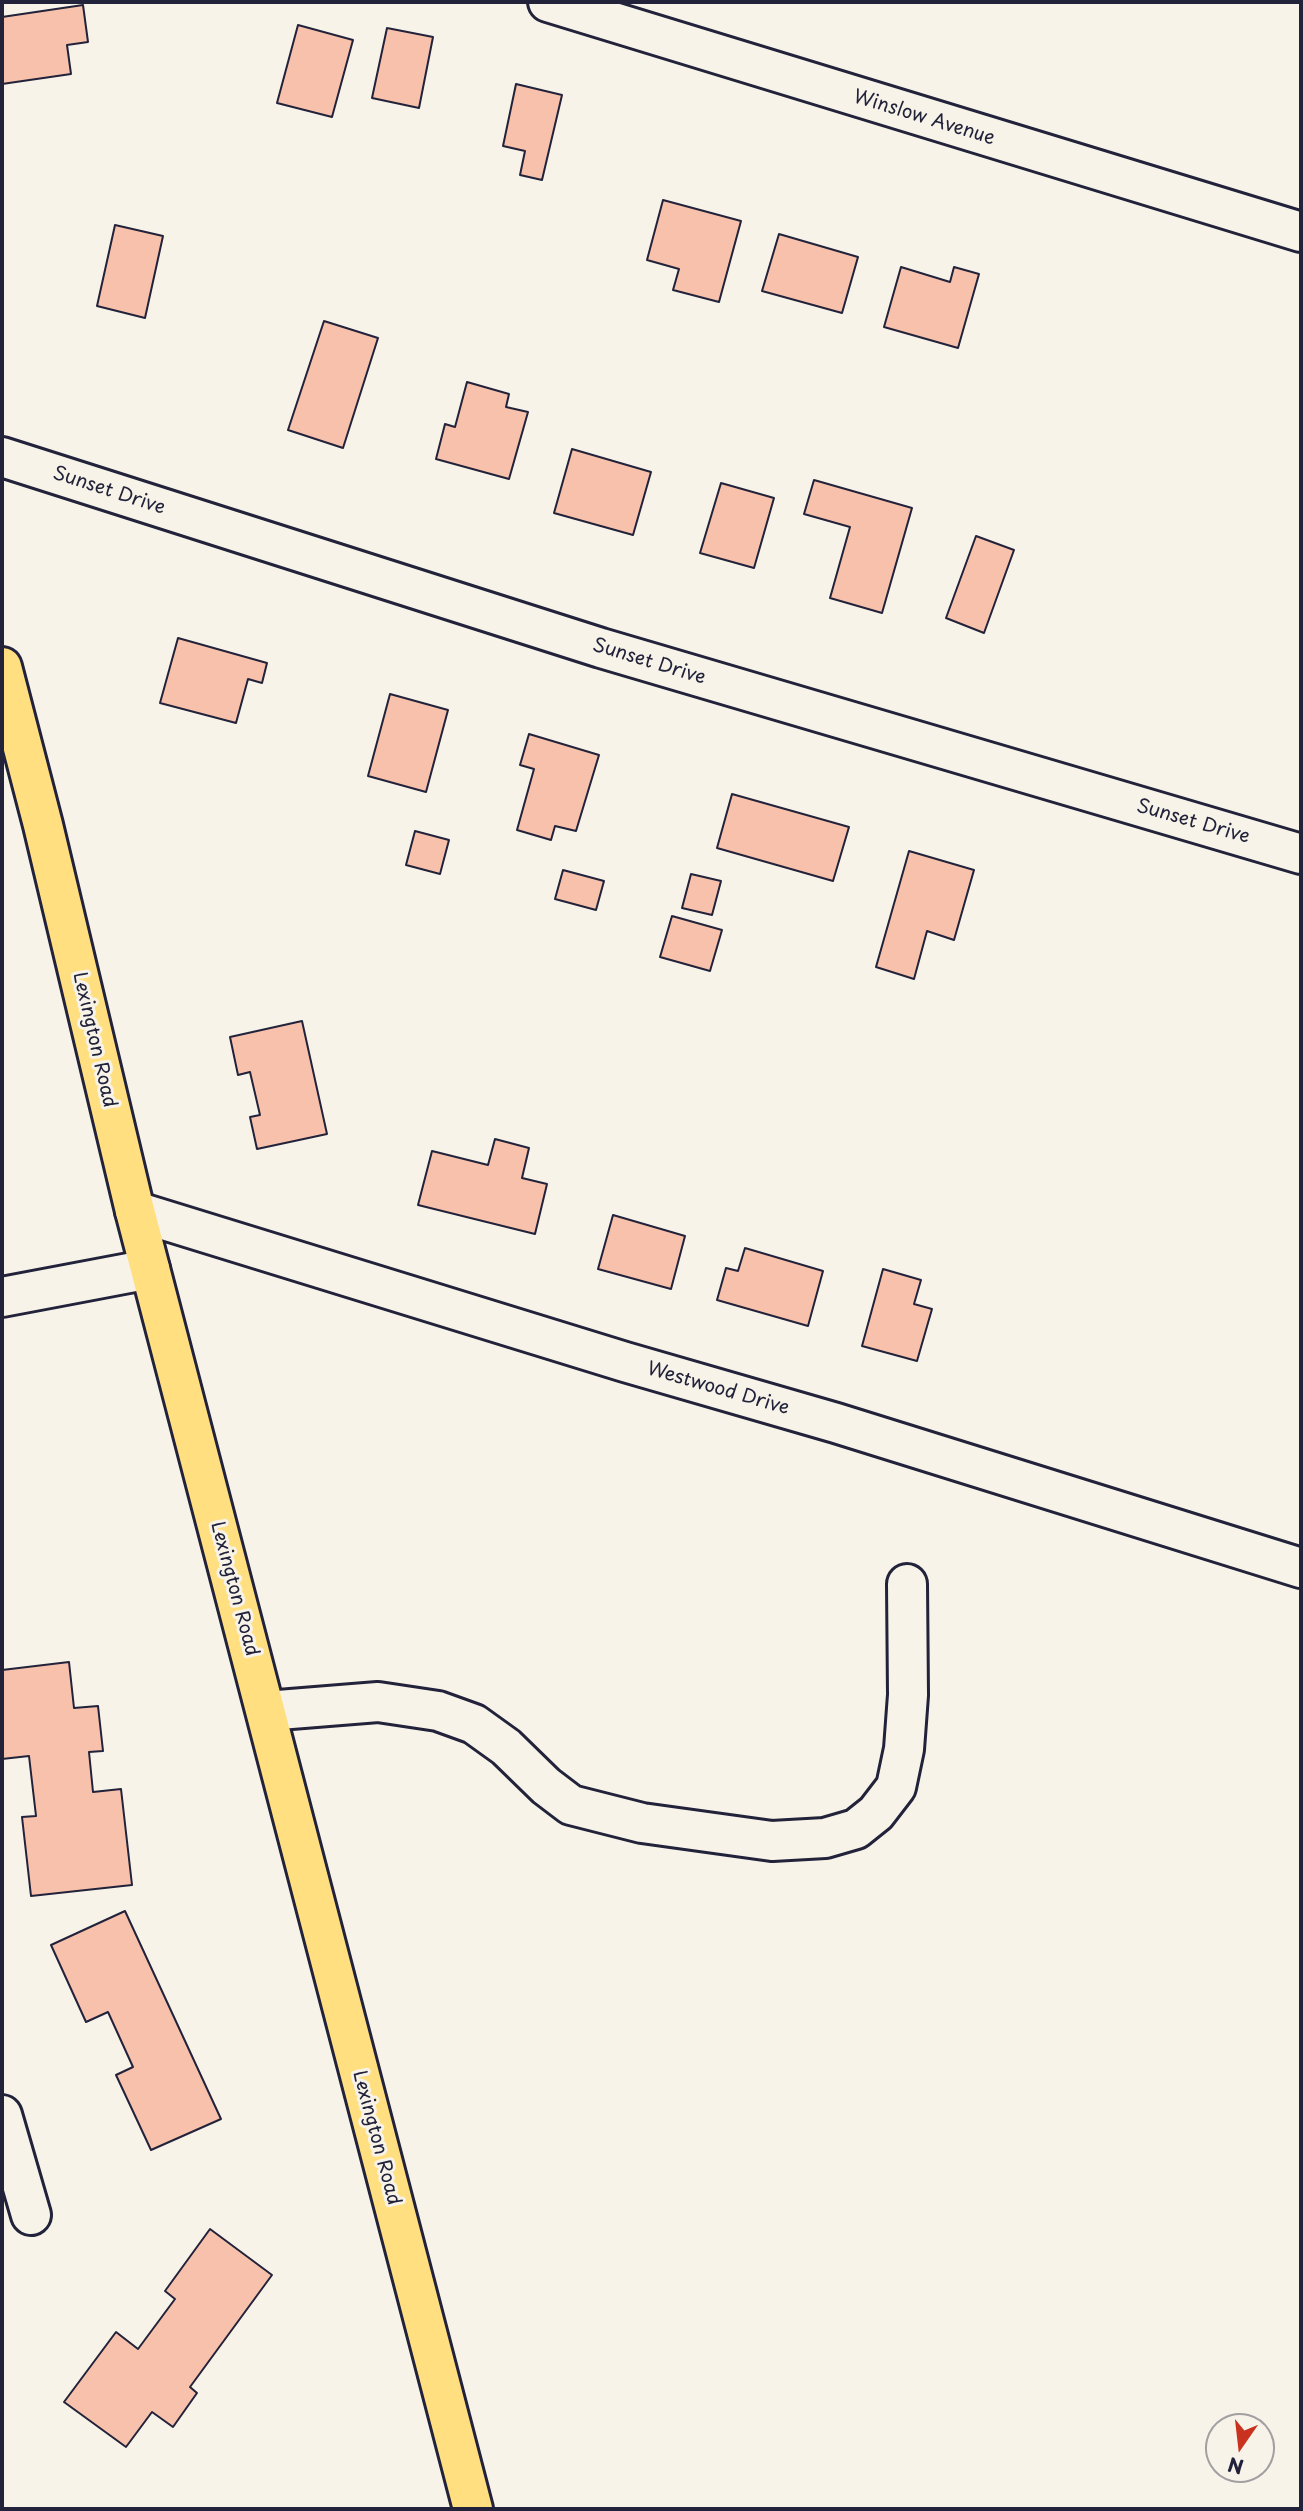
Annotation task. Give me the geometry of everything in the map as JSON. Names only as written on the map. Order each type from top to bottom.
[{"type":"main road","name":"Lexington Road","points":[[2,667],[43,825],[135,1211],[473,2509]]},
{"type":"street","name":"Winslow Avenue","points":[[548,2],[1301,232]]},
{"type":"street","name":"Sunset Drive","points":[[2,457],[601,648],[1301,854]]},
{"type":"street","name":"Westwood Drive","points":[[135,1211],[625,1362],[836,1423],[1301,1568]]},
{"type":"street","points":[[2,1297],[150,1269]]},
{"type":"street","points":[[266,1711],[378,1702],[438,1711],[474,1724],[571,1805],[642,1823],[772,1841],[825,1838],[856,1829],[876,1813],[895,1787],[904,1749],[908,1695],[907,1584]]},
{"type":"street","points":[[2,2115],[31,2215]]},
{"type":"building","points":[[83,5],[88,42],[67,45],[71,74],[2,84],[2,17]]},
{"type":"building","points":[[298,25],[353,40],[332,117],[277,103]]},
{"type":"building","points":[[387,28],[433,37],[419,108],[372,98]]},
{"type":"building","points":[[516,84],[562,95],[542,180],[520,175],[525,151],[503,146]]},
{"type":"building","points":[[663,200],[741,221],[719,302],[673,290],[679,269],[647,260]]},
{"type":"building","points":[[115,225],[163,236],[145,318],[97,306]]},
{"type":"building","points":[[779,234],[858,257],[842,313],[762,291]]},
{"type":"building","points":[[901,267],[950,282],[954,267],[979,274],[958,348],[884,327]]},
{"type":"building","points":[[324,321],[378,338],[343,448],[288,430]]},
{"type":"building","points":[[467,382],[509,394],[506,407],[528,412],[509,479],[436,459],[445,424],[455,427]]},
{"type":"building","points":[[572,449],[651,472],[633,535],[554,513]]},
{"type":"building","points":[[814,480],[912,508],[882,613],[830,598],[850,527],[804,514]]},
{"type":"building","points":[[721,483],[774,498],[754,568],[700,553]]},
{"type":"building","points":[[976,536],[1014,550],[984,633],[946,618]]},
{"type":"building","points":[[178,638],[267,663],[262,683],[248,679],[236,723],[160,703]]},
{"type":"building","points":[[390,694],[448,710],[426,792],[368,776]]},
{"type":"building","points":[[529,734],[599,755],[576,831],[555,826],[551,840],[517,830],[534,769],[520,765]]},
{"type":"building","points":[[732,794],[849,827],[833,881],[717,848]]},
{"type":"building","points":[[415,831],[449,840],[440,874],[406,865]]},
{"type":"building","points":[[909,851],[974,870],[954,940],[927,931],[914,979],[876,967]]},
{"type":"building","points":[[563,870],[604,881],[596,910],[555,899]]},
{"type":"building","points":[[691,874],[721,881],[712,915],[682,908]]},
{"type":"building","points":[[672,916],[722,930],[710,971],[660,957]]},
{"type":"building","points":[[302,1021],[327,1134],[257,1149],[250,1117],[260,1115],[250,1072],[238,1075],[230,1037]]},
{"type":"building","points":[[495,1139],[529,1148],[522,1178],[547,1184],[535,1234],[418,1205],[432,1151],[488,1165]]},
{"type":"building","points":[[613,1215],[685,1236],[671,1289],[598,1269]]},
{"type":"building","points":[[745,1248],[823,1271],[808,1326],[717,1300],[726,1268],[738,1271]]},
{"type":"building","points":[[883,1269],[921,1280],[914,1304],[932,1309],[917,1361],[862,1346]]},
{"type":"building","points":[[69,1662],[74,1708],[98,1706],[103,1751],[89,1752],[93,1792],[121,1789],[132,1885],[31,1896],[22,1817],[36,1816],[29,1756],[2,1759],[2,1670]]},
{"type":"building","points":[[125,1911],[221,2119],[151,2150],[116,2075],[133,2067],[108,2012],[86,2022],[51,1945]]},
{"type":"building","points":[[210,2229],[272,2275],[190,2387],[197,2393],[173,2427],[152,2412],[126,2447],[64,2402],[116,2332],[138,2349],[175,2299],[165,2291]]}]
